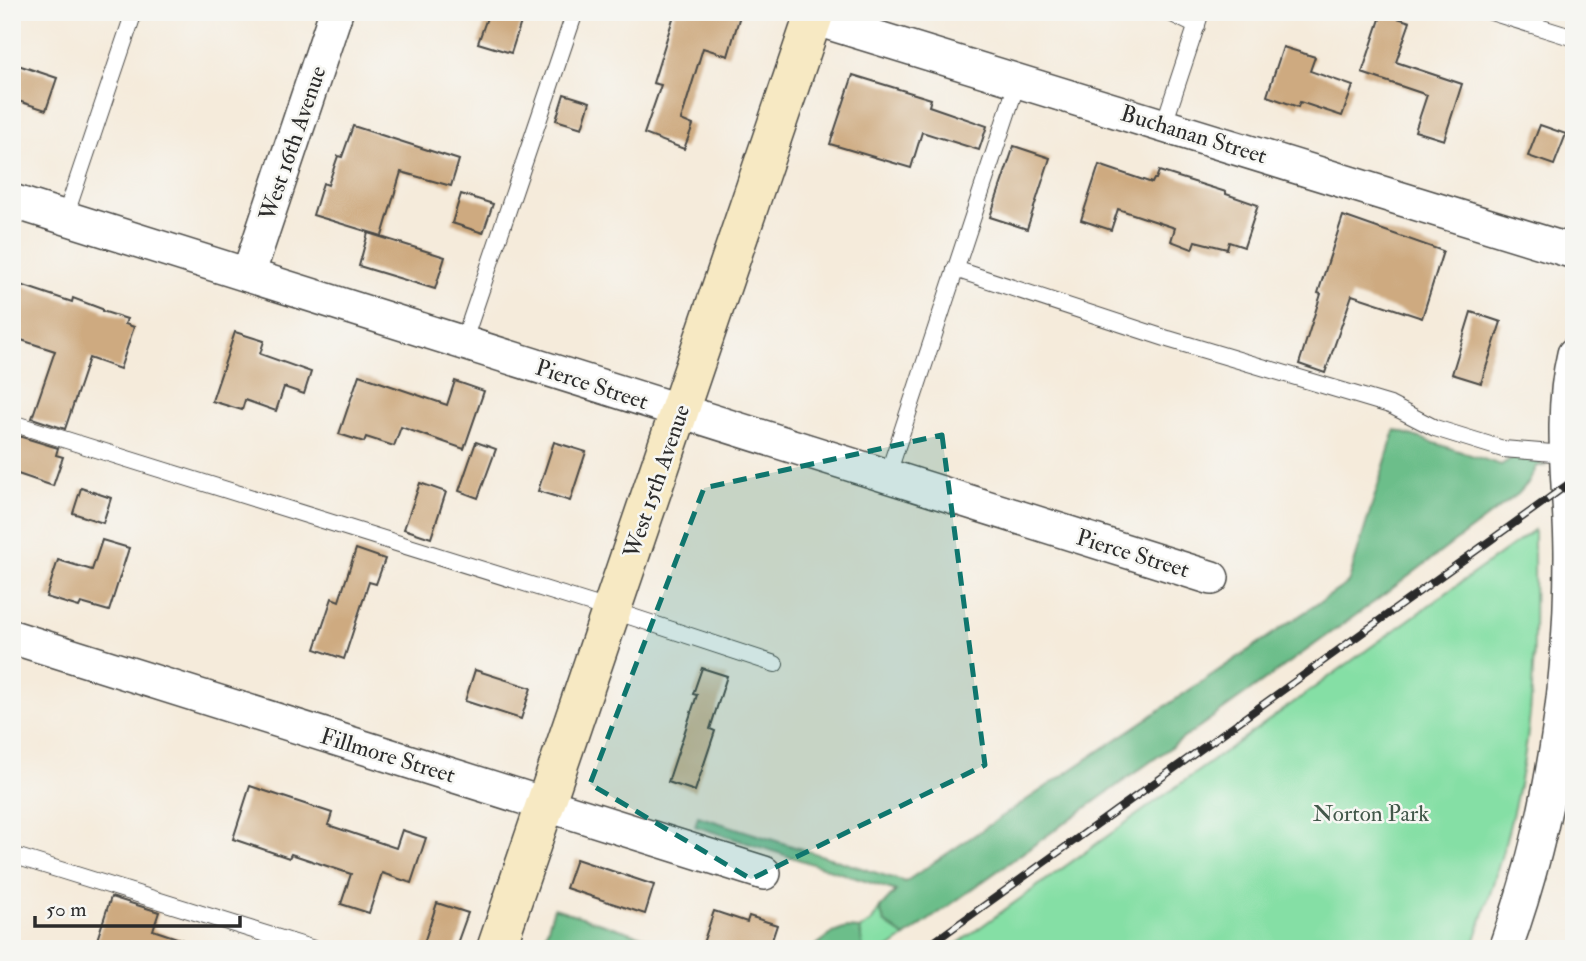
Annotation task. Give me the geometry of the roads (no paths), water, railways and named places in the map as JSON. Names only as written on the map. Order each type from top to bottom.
[{"type":"main road","name":"West 15th Avenue","points":[[496,949],[814,15]]},
{"type":"street","name":"West 16th Avenue","points":[[248,275],[336,12]]},
{"type":"street","name":"Buchanan Street","points":[[814,15],[1574,252]]},
{"type":"street","name":"Pierce Street","points":[[12,201],[1212,578]]},
{"type":"street","points":[[1505,949],[1527,878],[1553,775],[1571,652],[1572,553],[1565,454],[1567,389],[1574,354]]},
{"type":"street","name":"Fillmore Street","points":[[12,636],[764,873]]},
{"type":"lane","points":[[65,217],[134,12]]},
{"type":"lane","points":[[463,343],[575,12]]},
{"type":"lane","points":[[1164,124],[1199,19],[1168,12]]},
{"type":"lane","points":[[1491,12],[1574,38]]},
{"type":"lane","points":[[887,477],[1017,80]]},
{"type":"lane","points":[[955,269],[1168,339],[1390,405],[1435,428],[1492,446],[1565,454]]},
{"type":"lane","points":[[12,423],[775,664]]},
{"type":"lane","points":[[12,855],[314,949]]},
{"type":"railway","points":[[924,949],[1574,480]]},
{"type":"park label","name":"Norton Park","points":[[1371,813]]}]
